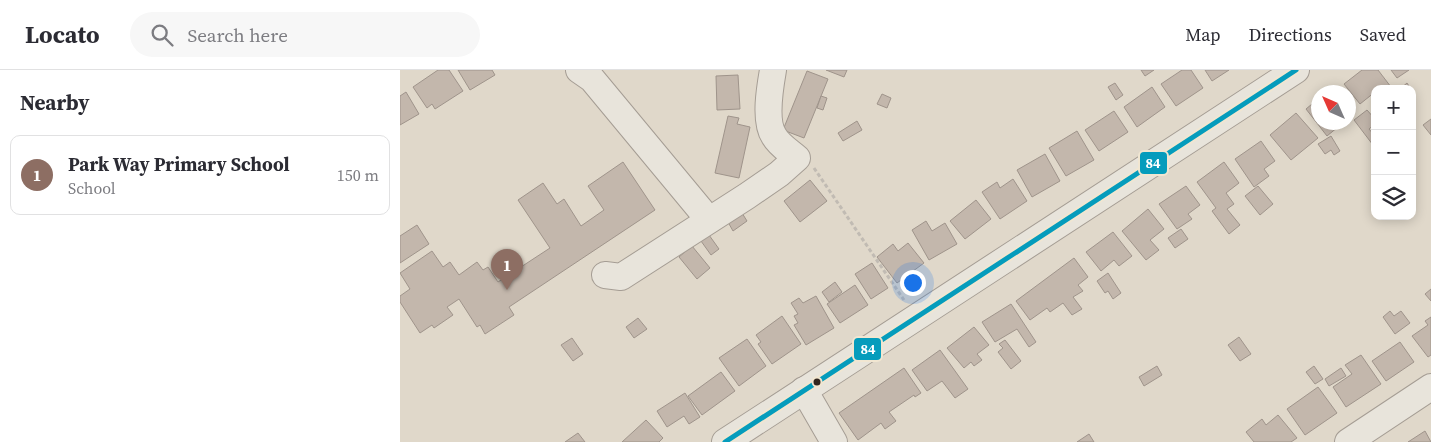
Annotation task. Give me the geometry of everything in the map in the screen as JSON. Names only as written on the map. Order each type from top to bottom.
[{"type":"street","points":[[579,70],[592,79],[709,220]]},
{"type":"street","points":[[605,276],[621,277],[788,166],[769,127],[772,70]]},
{"type":"street","points":[[725,442],[1296,70]]},
{"type":"street","points":[[1348,442],[1431,387]]},
{"type":"street","points":[[804,390],[834,442]]},
{"type":"path","points":[[788,166],[813,166],[915,317]]},
{"type":"building","points":[[438,70],[449,70],[463,91],[435,109],[432,104],[427,108],[413,87]]},
{"type":"building","points":[[458,70],[492,70],[495,75],[470,90]]},
{"type":"building","points":[[826,70],[847,70],[844,77]]},
{"type":"building","points":[[1141,70],[1154,70],[1145,76]]},
{"type":"building","points":[[1182,70],[1191,70],[1203,88],[1176,106],[1161,84]]},
{"type":"building","points":[[1205,70],[1229,70],[1212,81]]},
{"type":"building","points":[[1362,70],[1378,70],[1389,85],[1371,85],[1371,95],[1360,104],[1356,99],[1356,85],[1344,84]]},
{"type":"building","points":[[1391,70],[1409,70],[1397,78]]},
{"type":"building","points":[[807,71],[828,79],[804,138],[783,130]]},
{"type":"building","points":[[738,75],[740,109],[717,110],[716,76]]},
{"type":"building","points":[[1115,83],[1123,95],[1116,100],[1108,87]]},
{"type":"building","points":[[1152,87],[1165,107],[1137,127],[1124,107]]},
{"type":"building","points":[[406,92],[419,114],[400,125],[400,96]]},
{"type":"building","points":[[882,94],[891,98],[887,108],[877,104]]},
{"type":"building","points":[[821,96],[827,98],[823,110],[817,108]]},
{"type":"building","points":[[1311,105],[1311,115],[1306,109]]},
{"type":"building","points":[[1367,110],[1371,114],[1371,127],[1369,129],[1371,131],[1371,142],[1356,123],[1356,118]]},
{"type":"building","points":[[1114,111],[1128,132],[1099,151],[1085,130]]},
{"type":"building","points":[[1296,113],[1318,138],[1291,160],[1270,135]]},
{"type":"building","points":[[728,116],[739,118],[737,124],[750,127],[739,178],[715,173]]},
{"type":"building","points":[[1431,119],[1431,135],[1423,125]]},
{"type":"building","points":[[857,121],[862,130],[843,141],[838,133]]},
{"type":"building","points":[[1322,130],[1334,130],[1327,136]]},
{"type":"building","points":[[1077,131],[1094,160],[1066,176],[1049,148]]},
{"type":"building","points":[[1331,136],[1340,151],[1334,155],[1331,150],[1325,154],[1318,144]]},
{"type":"building","points":[[1261,141],[1275,161],[1264,169],[1269,176],[1254,187],[1235,159]]},
{"type":"building","points":[[1045,154],[1060,181],[1032,197],[1017,170]]},
{"type":"building","points":[[623,162],[655,210],[509,307],[514,315],[485,334],[480,325],[477,327],[459,299],[447,307],[453,315],[434,328],[432,325],[420,333],[400,302],[400,296],[410,289],[400,273],[432,251],[443,267],[450,262],[459,275],[477,262],[483,270],[488,267],[498,282],[550,248],[518,200],[543,183],[557,204],[564,199],[581,226],[604,210],[588,186]]},
{"type":"building","points":[[1224,162],[1239,183],[1226,193],[1234,204],[1227,209],[1240,225],[1229,234],[1212,211],[1216,208],[1197,182]]},
{"type":"building","points":[[1013,179],[1027,201],[1000,219],[982,192],[997,182],[1000,188]]},
{"type":"building","points":[[810,180],[827,201],[800,222],[784,201]]},
{"type":"building","points":[[1186,186],[1200,205],[1188,214],[1192,219],[1177,229],[1159,204]]},
{"type":"building","points":[[1258,186],[1273,204],[1260,215],[1245,196]]},
{"type":"building","points":[[976,200],[991,219],[965,239],[950,221]]},
{"type":"building","points":[[1148,209],[1164,229],[1150,240],[1159,250],[1146,260],[1122,231]]},
{"type":"building","points":[[742,213],[747,221],[733,231],[728,222]]},
{"type":"building","points":[[926,221],[932,231],[945,223],[957,244],[929,260],[912,230]]},
{"type":"building","points":[[417,225],[429,244],[400,263],[400,236]]},
{"type":"building","points":[[1181,229],[1188,239],[1175,248],[1168,238]]},
{"type":"building","points":[[1113,232],[1132,256],[1119,266],[1114,260],[1101,271],[1086,252]]},
{"type":"building","points":[[709,235],[719,249],[711,255],[701,241]]},
{"type":"building","points":[[908,243],[924,263],[897,283],[877,257],[893,244],[898,251]]},
{"type":"building","points":[[692,246],[710,268],[697,279],[679,257]]},
{"type":"building","points":[[1074,258],[1088,277],[1078,285],[1083,291],[1073,297],[1082,309],[1072,315],[1063,303],[1050,312],[1047,308],[1030,320],[1016,301]]},
{"type":"building","points":[[872,263],[888,288],[871,299],[855,274]]},
{"type":"building","points":[[1108,273],[1121,293],[1113,299],[1108,291],[1105,293],[1097,281]]},
{"type":"building","points":[[835,282],[842,292],[829,302],[822,292]]},
{"type":"building","points":[[855,285],[868,305],[840,323],[827,304]]},
{"type":"building","points":[[1431,289],[1431,301],[1425,294]]},
{"type":"building","points":[[816,296],[834,328],[806,345],[794,325],[798,323],[794,316],[798,314],[791,303],[799,298],[803,303]]},
{"type":"building","points":[[1011,304],[1036,342],[1029,347],[1017,329],[995,342],[982,322]]},
{"type":"building","points":[[1390,311],[1394,316],[1401,311],[1410,323],[1395,334],[1383,317]]},
{"type":"building","points":[[782,316],[801,344],[772,364],[758,344],[761,342],[756,335]]},
{"type":"building","points":[[1431,317],[1431,355],[1428,357],[1412,336],[1428,325],[1425,321]]},
{"type":"building","points":[[638,318],[647,329],[634,338],[626,327]]},
{"type":"building","points":[[974,327],[989,345],[977,354],[982,360],[974,366],[971,362],[964,368],[947,348]]},
{"type":"building","points":[[1239,337],[1251,354],[1240,361],[1228,345]]},
{"type":"building","points":[[572,338],[583,354],[573,361],[561,345]]},
{"type":"building","points":[[747,339],[766,366],[739,386],[719,358]]},
{"type":"building","points":[[1005,340],[1021,361],[1011,369],[998,352],[1003,348],[999,344]]},
{"type":"building","points":[[1400,342],[1414,362],[1386,381],[1372,361]]},
{"type":"building","points":[[940,350],[968,389],[955,398],[942,381],[927,391],[912,370]]},
{"type":"building","points":[[1361,355],[1381,384],[1346,407],[1333,387],[1352,374],[1345,365]]},
{"type":"building","points":[[1157,366],[1162,375],[1144,386],[1139,377]]},
{"type":"building","points":[[1314,366],[1323,379],[1315,384],[1306,372]]},
{"type":"building","points":[[904,368],[921,393],[915,397],[914,395],[889,412],[896,421],[885,429],[881,423],[858,440],[839,413]]},
{"type":"building","points":[[1341,368],[1346,376],[1329,386],[1325,379]]},
{"type":"building","points":[[721,372],[735,391],[702,415],[688,396]]},
{"type":"building","points":[[1318,387],[1337,413],[1305,435],[1287,409]]},
{"type":"building","points":[[685,393],[700,417],[689,424],[684,416],[667,427],[657,411]]},
{"type":"building","points":[[1278,415],[1297,438],[1291,442],[1254,442],[1246,432],[1262,419],[1266,425]]},
{"type":"building","points":[[646,420],[663,438],[659,442],[622,442]]},
{"type":"building","points":[[1425,431],[1431,442],[1408,442]]},
{"type":"building","points":[[578,433],[585,442],[565,442]]},
{"type":"building","points":[[1089,434],[1094,442],[1077,442]]},
{"type":"transit line","name":"84","points":[[725,442],[1296,70]]},
{"type":"place","name":"Park Way Primary School","points":[[507,290]]}]
